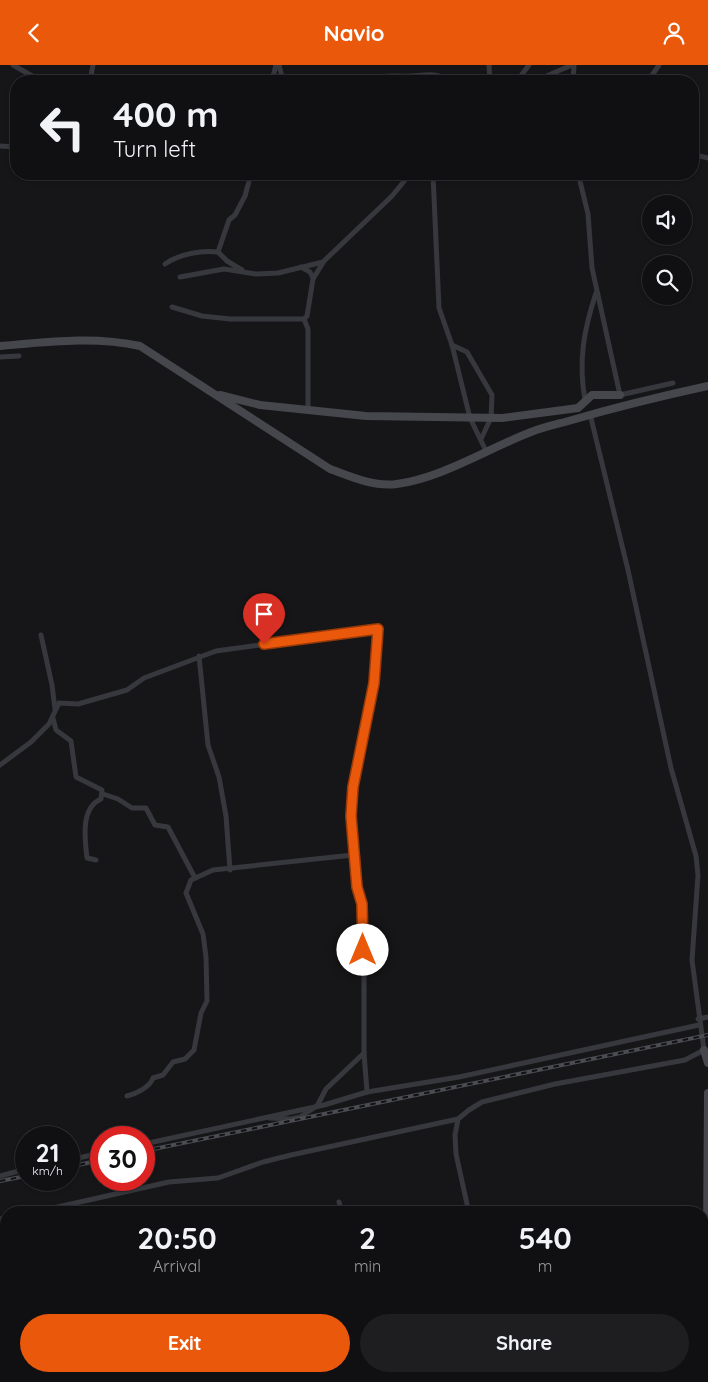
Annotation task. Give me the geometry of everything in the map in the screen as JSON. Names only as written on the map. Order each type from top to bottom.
[{"type":"street","points":[[13,65],[30,75]]},
{"type":"street","points":[[22,71],[26,65]]},
{"type":"street","points":[[521,75],[529,65]]},
{"type":"street","points":[[549,75],[573,65]]},
{"type":"street","points":[[218,252],[229,220],[236,215],[245,196],[249,180]]},
{"type":"street","points":[[172,307],[202,316],[230,319],[304,319],[308,316],[313,277],[324,261],[392,196],[405,180]]},
{"type":"street","points":[[433,180],[438,308],[452,345],[470,418],[487,453]]},
{"type":"street","points":[[581,180],[588,214],[592,268],[620,395]]},
{"type":"street","points":[[165,264],[195,252],[218,252],[226,261],[245,272]]},
{"type":"street","points":[[180,277],[224,269],[278,273],[324,261]]},
{"type":"street","points":[[301,267],[310,272],[313,277]]},
{"type":"street","points":[[585,399],[580,358],[589,311],[597,291]]},
{"type":"street","points":[[304,319],[308,329],[308,411]]},
{"type":"street","points":[[0,346],[88,339],[117,341],[147,350],[324,466],[356,479],[383,484],[396,484],[440,471],[487,453],[531,432],[590,414],[708,386]]},
{"type":"street","points":[[452,345],[467,351],[492,395],[491,418],[481,439]]},
{"type":"street","points":[[0,357],[19,356]]},
{"type":"street","points":[[215,394],[260,405],[308,411],[366,416],[491,418],[566,411],[578,408],[585,399],[592,395],[620,395],[673,383]]},
{"type":"street","points":[[590,414],[628,570],[671,768],[696,856],[698,875],[692,960],[699,1022],[708,1063]]},
{"type":"street","points":[[0,765],[31,742],[53,719],[59,703],[78,704],[127,690],[144,678],[199,655],[243,646],[378,629],[374,683],[353,787],[351,816],[353,855],[357,887],[362,904],[364,932],[364,1053],[367,1092]]},
{"type":"street","points":[[41,635],[52,685],[55,712]]},
{"type":"street","points":[[199,655],[208,745],[218,777],[226,816],[230,870]]},
{"type":"street","points":[[53,719],[56,730],[71,741],[76,777],[100,788],[103,794],[118,799],[132,808],[146,808],[156,825],[168,827],[195,878]]},
{"type":"street","points":[[96,860],[87,858],[84,837],[88,812],[94,802],[101,799],[103,794]]},
{"type":"street","points":[[127,1096],[138,1093],[152,1082],[153,1078],[163,1075],[172,1063],[185,1059],[196,1047],[201,1013],[207,998],[206,957],[203,934],[186,893],[187,886],[195,878],[213,870],[230,870],[353,855]]},
{"type":"street","points":[[155,1142],[317,1106],[367,1092],[459,1077],[699,1022],[708,1017]]},
{"type":"street","points":[[62,1206],[169,1182],[218,1178],[282,1157],[458,1119],[482,1102],[555,1084],[685,1060],[704,1050]]},
{"type":"street","points":[[317,1106],[326,1089],[364,1053]]},
{"type":"street","points":[[706,1206],[708,1093]]},
{"type":"street","points":[[458,1119],[455,1135],[456,1154],[467,1206]]},
{"type":"street","points":[[0,1175],[15,1172]]},
{"type":"street","points":[[339,1202],[340,1206]]},
{"type":"railway","points":[[155,1149],[708,1035]]},
{"type":"railway","points":[[80,1165],[90,1162]]},
{"type":"railway","points":[[0,1181],[15,1178]]},
{"type":"route","points":[[264,644],[336,633],[378,629],[374,683],[353,787],[351,816],[352,853],[357,887],[362,904],[363,950]]}]
